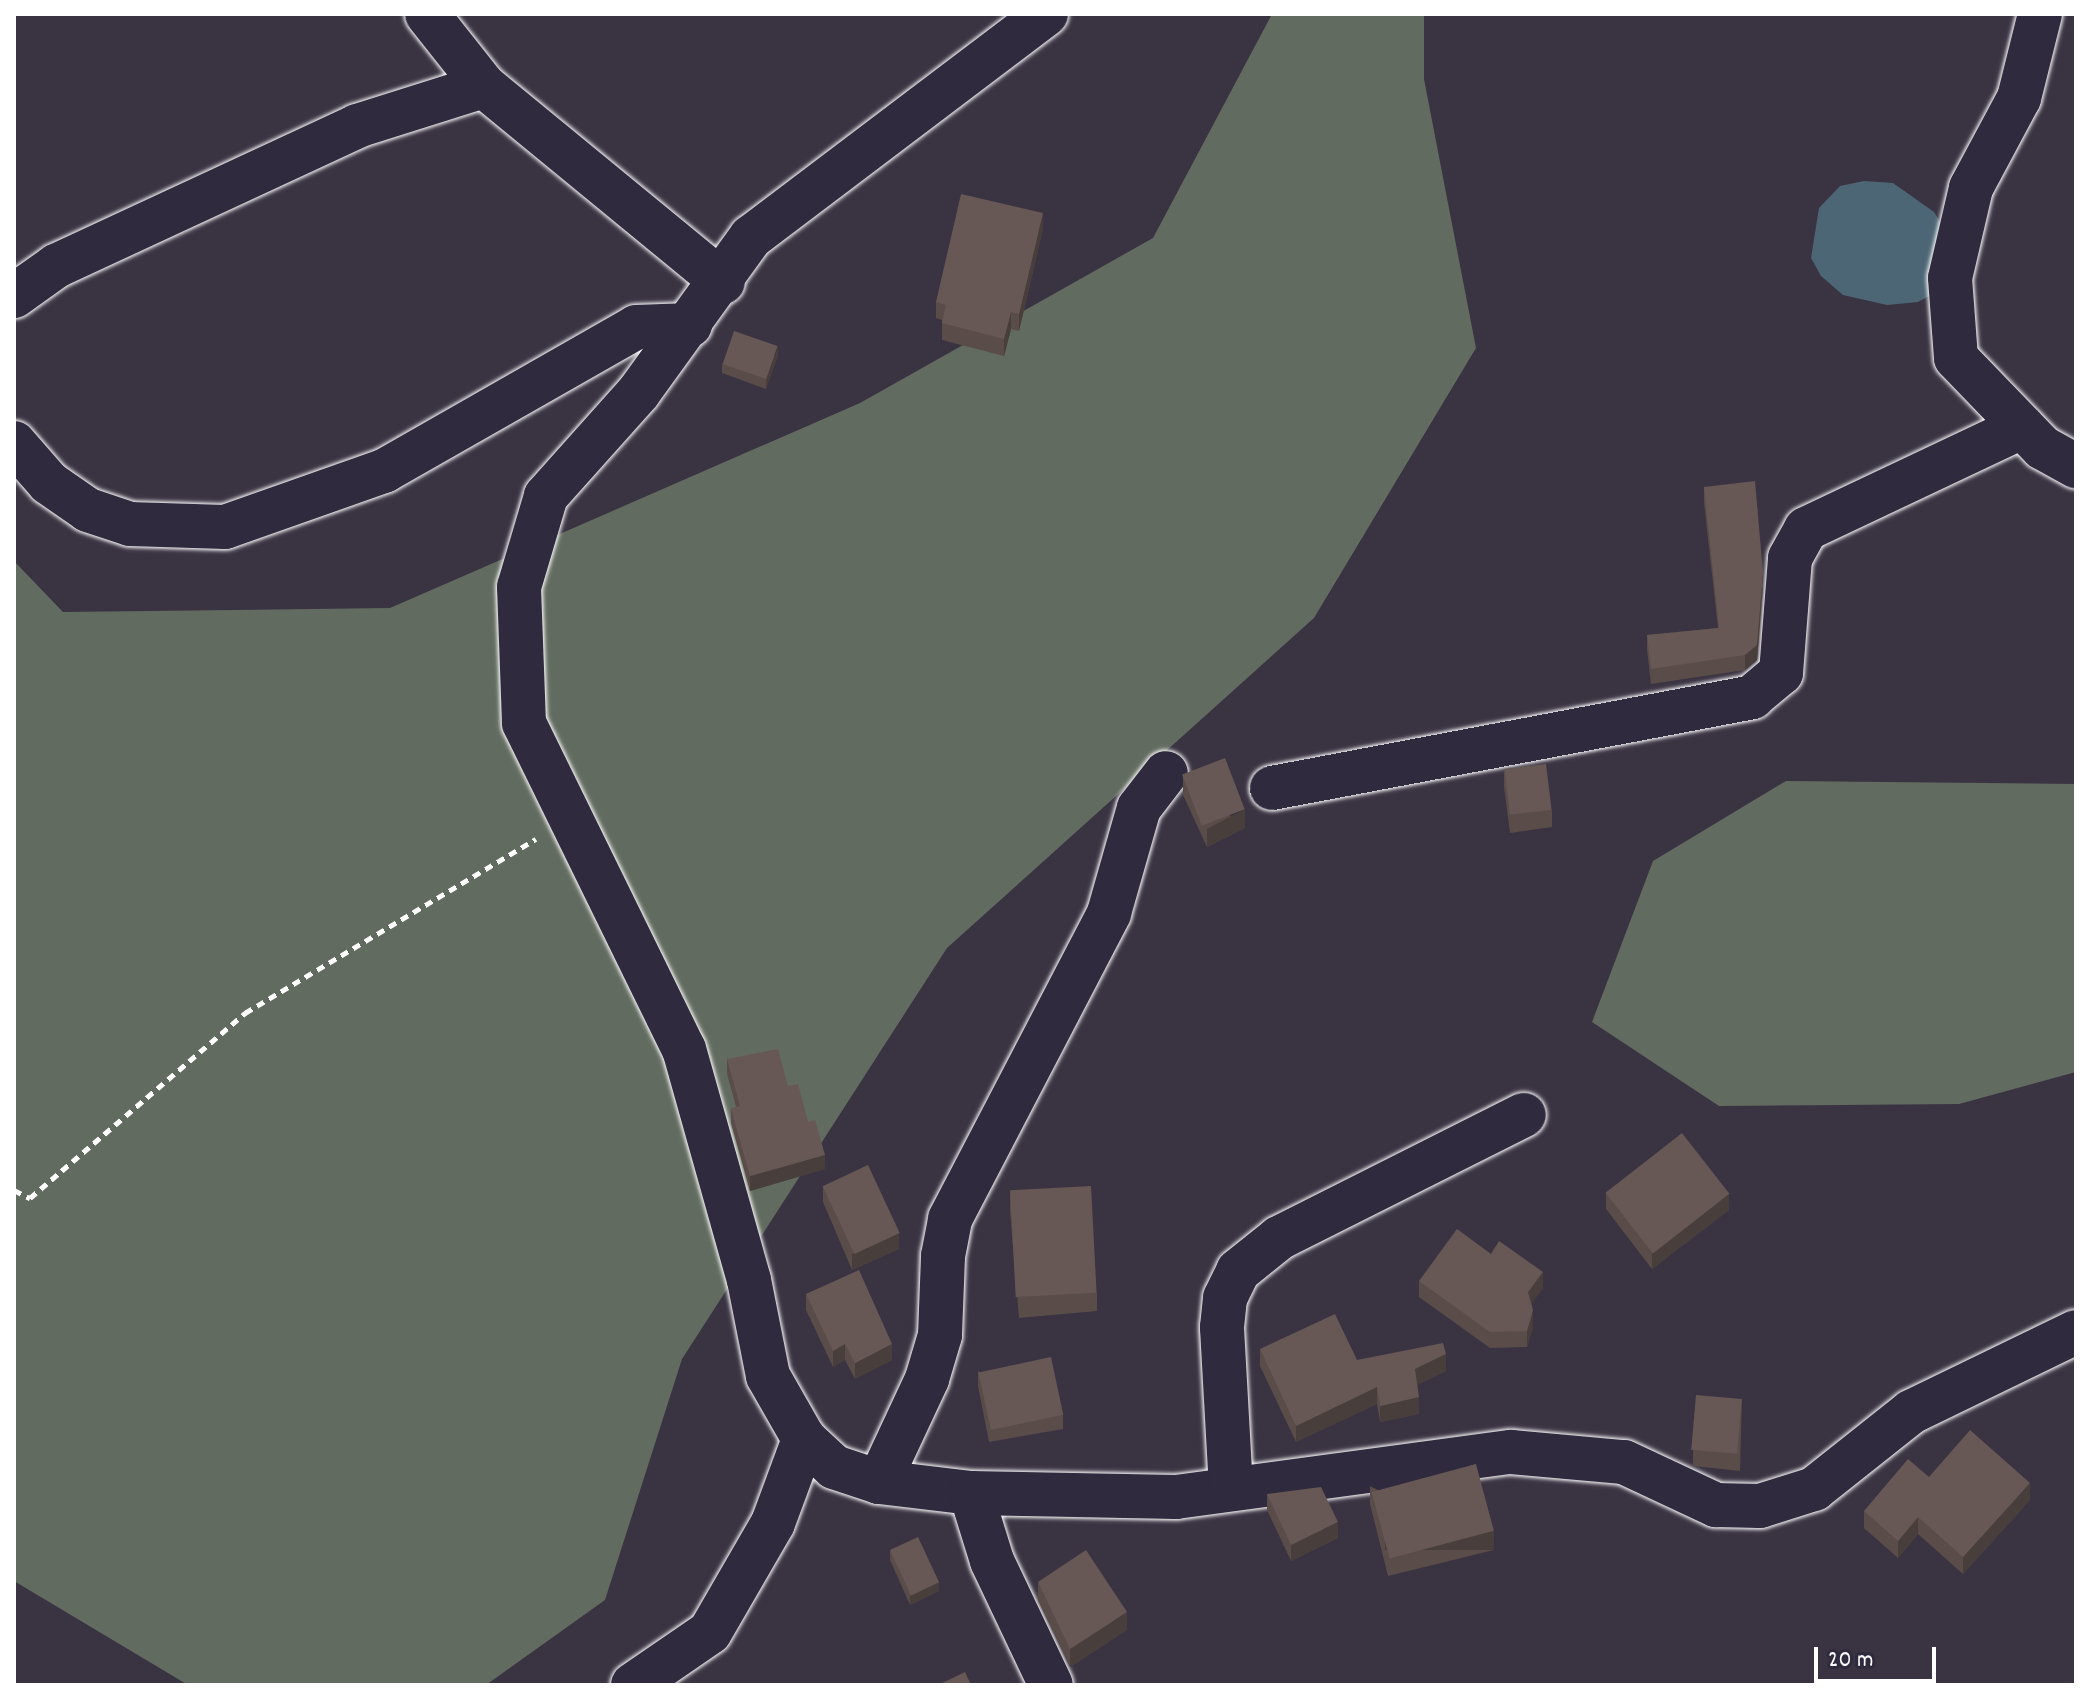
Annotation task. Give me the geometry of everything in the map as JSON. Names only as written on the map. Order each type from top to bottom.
[{"type":"street","points":[[427,14],[484,86],[723,282]]},
{"type":"street","points":[[1046,14],[751,237],[723,282],[690,325],[546,496],[519,587],[524,723],[568,820],[684,1049],[749,1280],[768,1376],[804,1439],[834,1467],[879,1482],[971,1493],[1176,1497],[1511,1452],[1624,1462],[1716,1505],[1760,1506],[1814,1489],[1911,1412],[2076,1332]]},
{"type":"street","points":[[2040,14],[2019,98],[1971,188],[1950,278],[1956,358],[2043,448],[2076,466]]},
{"type":"street","points":[[14,296],[56,266],[357,126],[484,86]]},
{"type":"street","points":[[14,443],[49,483],[88,510],[130,524],[225,527],[384,471],[636,327],[690,325]]},
{"type":"street","points":[[1272,788],[1752,697],[1781,673],[1790,558],[1806,529],[2022,427]]},
{"type":"street","points":[[879,1482],[927,1379],[940,1335],[943,1256],[950,1219],[1109,913],[1139,808],[1166,773]]},
{"type":"street","points":[[1231,1489],[1222,1327],[1225,1298],[1238,1271],[1279,1238],[1524,1115]]},
{"type":"street","points":[[633,1685],[710,1632],[773,1523],[804,1439]]},
{"type":"street","points":[[971,1493],[992,1561],[1051,1685]]},
{"type":"path","points":[[14,1190],[30,1198],[245,1013],[568,820]]},
{"type":"green space","points":[[1272,14],[1424,14],[1424,79],[1476,348],[1314,618],[947,948],[682,1359],[605,1600],[486,1685],[188,1685],[14,1581],[14,561],[63,612],[390,608],[860,403],[1153,238]]},
{"type":"green space","points":[[1786,781],[2076,784],[2076,1072],[1959,1104],[1719,1106],[1592,1022],[1653,861]]},
{"type":"water","points":[[1864,181],[1893,183],[1934,212],[1950,238],[1940,290],[1918,302],[1887,305],[1843,295],[1821,276],[1811,258],[1819,208],[1840,186]]},
{"type":"building","points":[[961,194],[1043,213],[1019,314],[1011,312],[1004,339],[942,323],[946,305],[936,302]]},
{"type":"building","points":[[734,331],[777,346],[766,379],[723,364]]},
{"type":"building","points":[[1755,481],[1763,573],[1757,645],[1745,655],[1651,669],[1647,635],[1719,628],[1704,487]]},
{"type":"building","points":[[1225,758],[1245,809],[1202,826],[1182,774]]},
{"type":"building","points":[[1546,764],[1552,810],[1510,815],[1504,769]]},
{"type":"building","points":[[778,1049],[788,1086],[798,1084],[808,1122],[815,1120],[825,1155],[750,1176],[731,1109],[740,1106],[727,1059]]},
{"type":"building","points":[[1682,1133],[1729,1194],[1653,1253],[1606,1193]]},
{"type":"building","points":[[868,1165],[900,1233],[854,1254],[823,1186]]},
{"type":"building","points":[[1091,1186],[1097,1293],[1016,1297],[1010,1190]]},
{"type":"building","points":[[1457,1229],[1491,1254],[1499,1241],[1543,1272],[1528,1292],[1533,1310],[1527,1331],[1490,1332],[1419,1281]]},
{"type":"building","points":[[859,1270],[892,1344],[855,1363],[845,1344],[833,1351],[806,1294]]},
{"type":"building","points":[[1335,1314],[1357,1360],[1443,1343],[1446,1354],[1415,1369],[1419,1397],[1380,1406],[1377,1387],[1296,1426],[1260,1349]]},
{"type":"building","points":[[1051,1357],[1063,1415],[991,1430],[979,1372]]},
{"type":"building","points":[[1696,1395],[1742,1399],[1737,1454],[1691,1450]]},
{"type":"building","points":[[1970,1430],[2030,1483],[1963,1557],[1918,1517],[1898,1541],[1864,1511],[1908,1459],[1929,1477]]},
{"type":"building","points":[[1476,1464],[1494,1531],[1390,1559],[1372,1492]]},
{"type":"building","points":[[1321,1487],[1338,1522],[1291,1545],[1267,1494]]},
{"type":"building","points":[[918,1537],[939,1582],[911,1595],[890,1550]]},
{"type":"building","points":[[1086,1550],[1127,1612],[1070,1649],[1038,1582]]},
{"type":"building","points":[[965,1672],[971,1685],[938,1685]]}]
